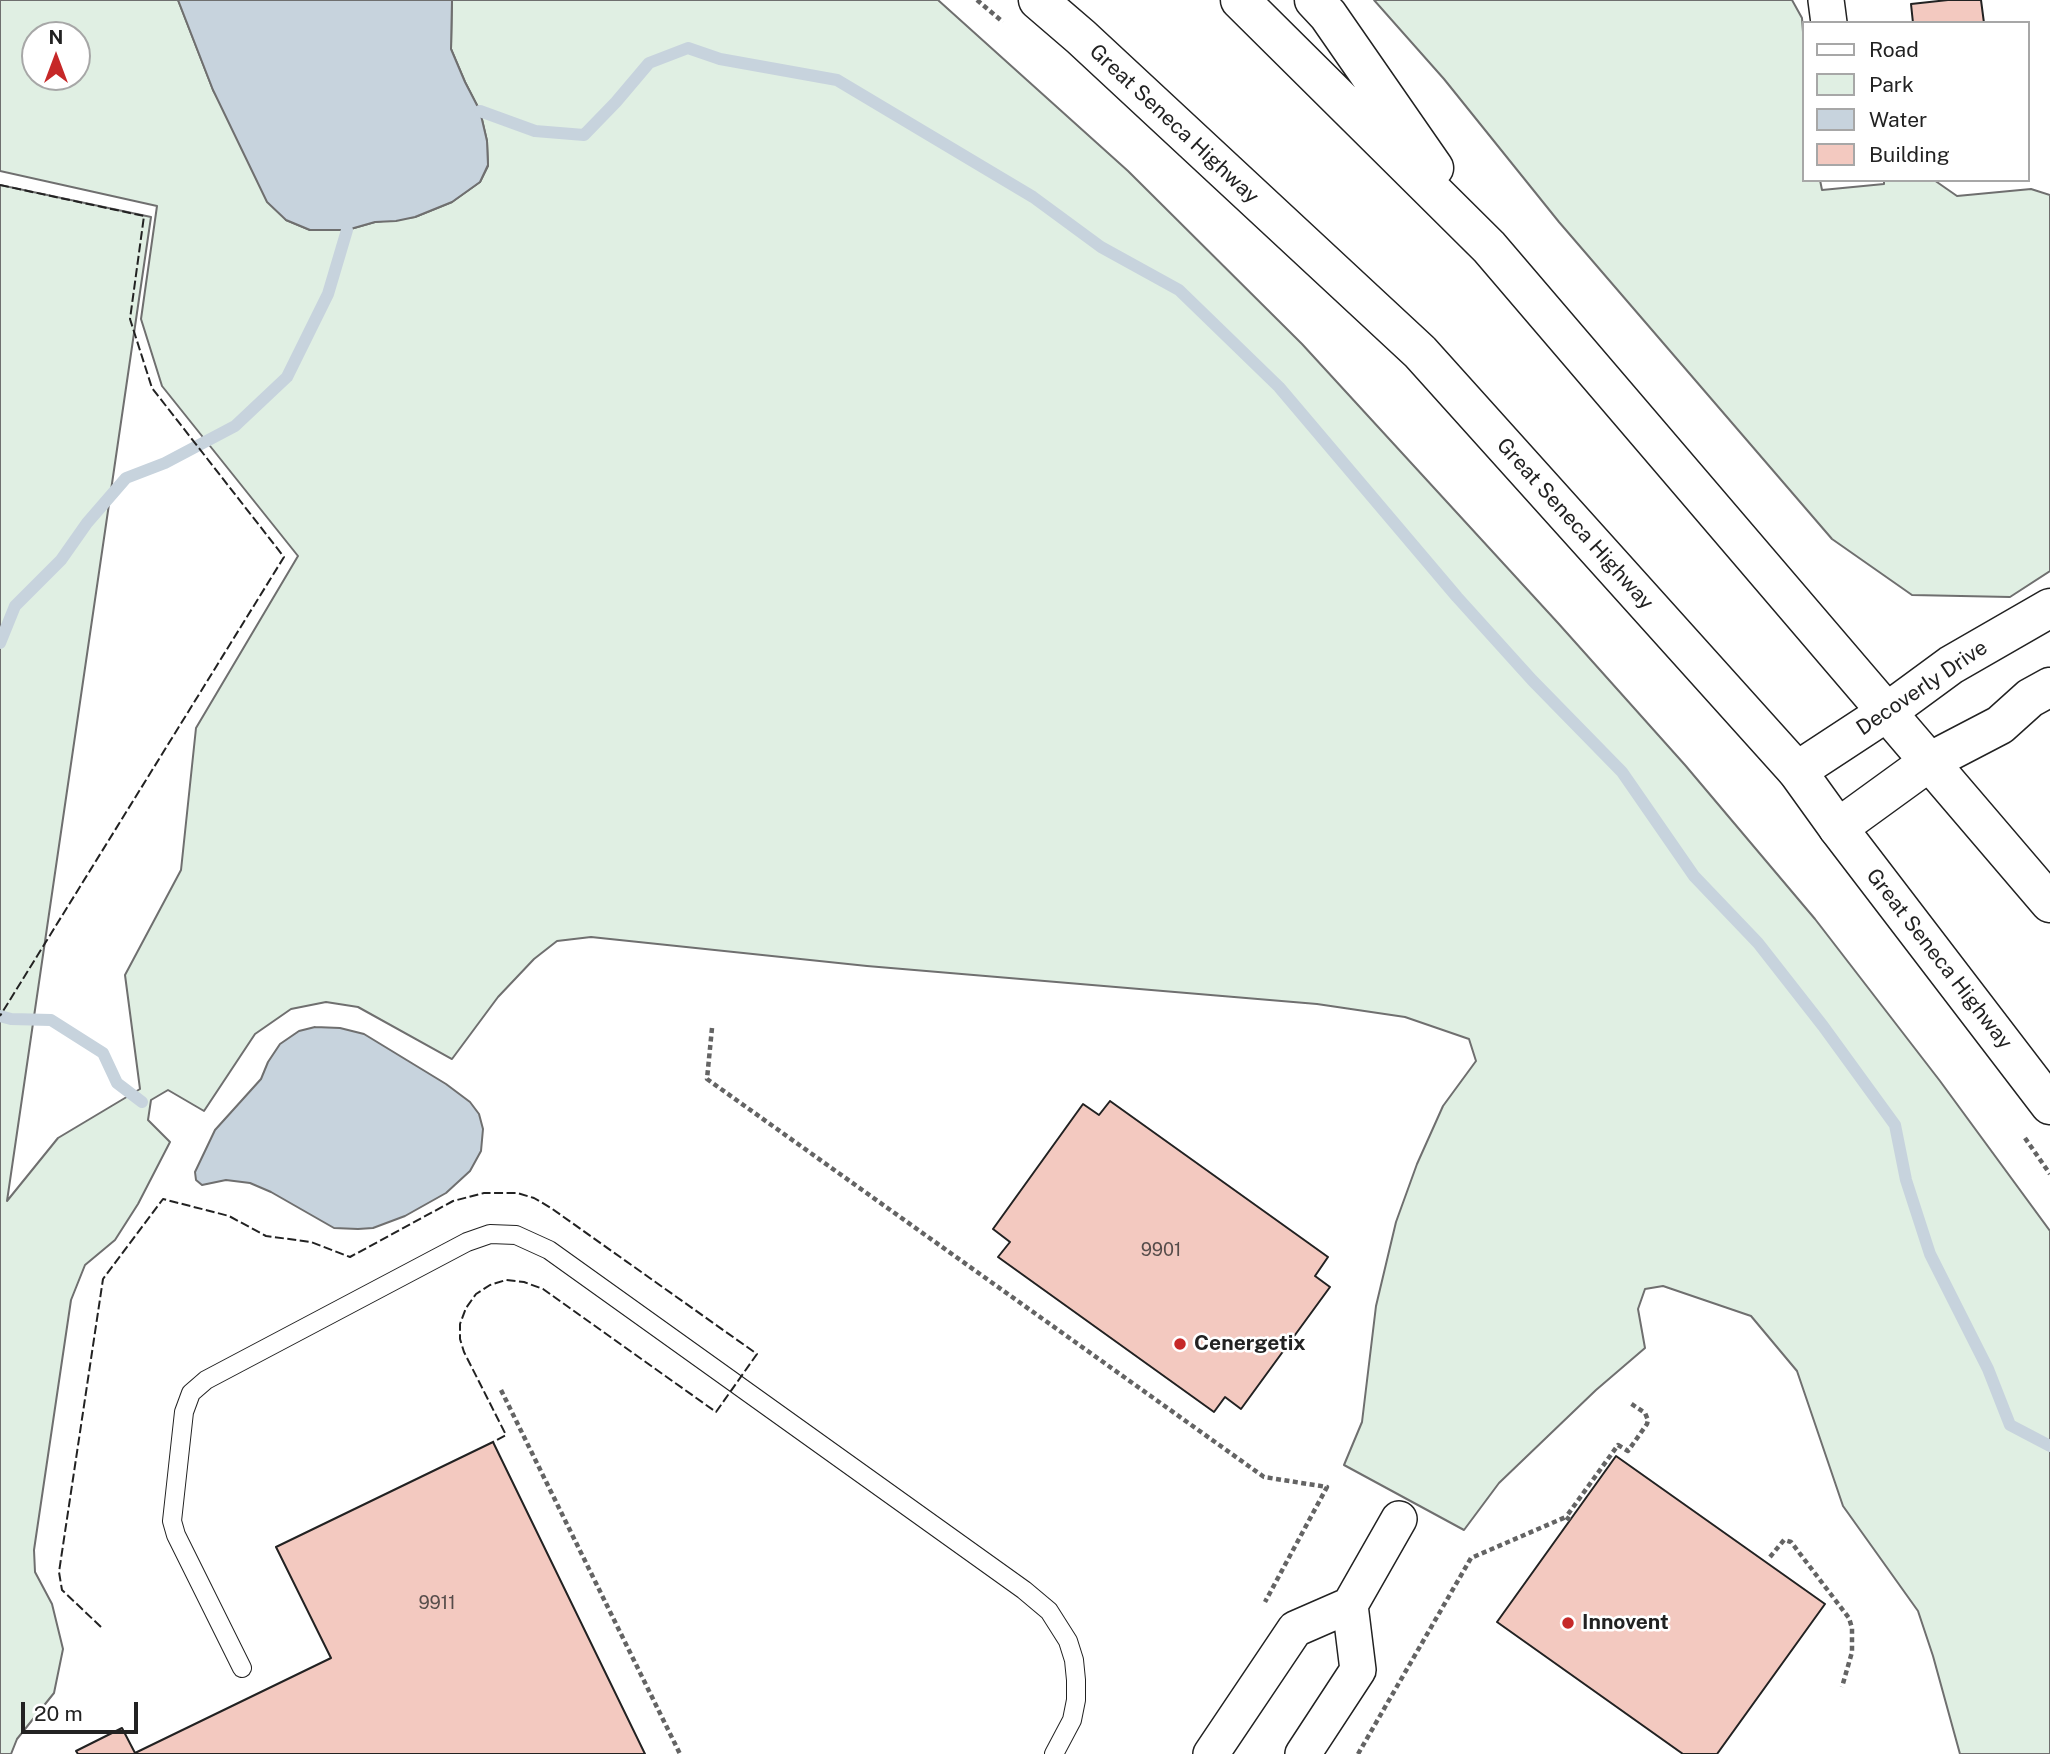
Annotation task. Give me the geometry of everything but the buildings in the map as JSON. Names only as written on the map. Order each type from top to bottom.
[{"type":"main road","name":"Great Seneca Highway","points":[[1038,0],[1420,352],[1797,771],[2050,1105]]},
{"type":"main road","points":[[1240,0],[1489,247],[2050,903]]},
{"type":"main road","points":[[1314,0],[1328,15],[1489,247]]},
{"type":"main road","name":"Decoverly Drive","points":[[1797,771],[1887,712],[1951,665],[2050,608]]},
{"type":"main road","points":[[1838,828],[1929,762],[2000,726],[2031,698],[2050,687]]},
{"type":"street","points":[[1826,0],[1829,21]]},
{"type":"street","points":[[1303,1754],[1358,1670],[1350,1605],[1399,1519]]},
{"type":"street","points":[[1212,1754],[1295,1629],[1350,1605]]},
{"type":"lane","points":[[242,1668],[176,1535],[172,1521],[184,1412],[191,1394],[206,1380],[467,1242],[477,1237],[503,1234],[531,1240],[549,1250],[1024,1590],[1049,1611],[1068,1641],[1076,1680],[1072,1720],[1054,1754]]},
{"type":"path","points":[[978,0],[1008,26]]},
{"type":"path","points":[[712,1028],[707,1079],[1264,1476],[1326,1487]]},
{"type":"path","points":[[2019,1128],[2050,1174]]},
{"type":"path","points":[[501,1390],[680,1754]]},
{"type":"path","points":[[1358,1754],[1471,1558],[1568,1518],[1618,1444],[1628,1451],[1647,1424],[1645,1413],[1630,1403]]},
{"type":"path","points":[[1770,1557],[1784,1540],[1791,1542],[1849,1618],[1852,1628],[1852,1652],[1842,1687]]},
{"type":"green space","points":[[0,0],[178,0],[213,90],[286,220],[310,230],[347,230],[375,222],[415,217],[452,202],[480,182],[488,166],[487,141],[480,111],[451,49],[452,0],[938,0],[1128,171],[1302,344],[1558,623],[1685,765],[1815,919],[1940,1081],[2050,1231],[2050,1754],[1960,1754],[1918,1611],[1843,1506],[1797,1371],[1751,1316],[1663,1286],[1645,1289],[1638,1309],[1645,1348],[1596,1390],[1499,1483],[1464,1530],[1344,1465],[1362,1422],[1376,1306],[1396,1222],[1417,1164],[1443,1106],[1476,1061],[1469,1039],[1405,1017],[1317,1004],[867,966],[591,937],[557,941],[534,959],[498,997],[452,1059],[358,1007],[326,1002],[291,1009],[255,1034],[204,1111],[168,1090],[151,1100],[148,1120],[170,1142],[138,1204],[115,1240],[85,1265],[71,1300],[34,1550],[35,1572],[52,1604],[63,1649],[54,1693],[17,1739],[11,1754],[0,1754],[0,185],[151,217],[7,1201],[58,1138],[140,1089],[125,975],[181,870],[196,728],[298,556],[162,386],[141,319],[157,206],[0,171]]},
{"type":"green space","points":[[1374,0],[1792,0],[1802,21],[1801,182],[1820,182],[1822,190],[1884,182],[1937,182],[1957,196],[2031,189],[2050,195],[2050,571],[2010,597],[1912,595],[1832,539],[1559,222],[1444,79]]},
{"type":"water","points":[[178,0],[452,0],[451,49],[480,111],[487,141],[488,165],[480,182],[452,202],[415,217],[396,221],[375,222],[347,230],[310,230],[286,220],[267,202],[213,90]]},
{"type":"water","points":[[315,1027],[340,1028],[364,1034],[446,1084],[470,1102],[479,1114],[483,1129],[481,1151],[470,1171],[446,1193],[405,1216],[373,1228],[358,1229],[334,1228],[250,1183],[226,1180],[202,1185],[196,1180],[195,1172],[215,1130],[261,1079],[280,1044],[299,1031]]},
{"type":"waterway","points":[[480,111],[535,131],[584,135],[649,63],[688,48],[720,59],[837,80],[1033,197],[1101,247],[1179,290],[1279,387],[1457,597],[1532,680],[1622,772],[1694,876],[1758,943],[1823,1026],[1895,1125],[1906,1180],[1930,1254],[1988,1369],[2010,1425],[2050,1446]]},
{"type":"waterway","points":[[0,643],[15,606],[61,560],[87,523],[126,478],[165,463],[235,426],[287,377],[328,294],[347,230]]},
{"type":"waterway","points":[[0,1016],[11,1019],[51,1020],[103,1053],[117,1083],[142,1102]]},
{"type":"fence","points":[[0,185],[144,216],[130,319],[152,388],[284,557],[0,1016]]},
{"type":"fence","points":[[101,1627],[62,1590],[59,1572],[103,1279],[163,1199],[229,1216],[266,1236],[311,1242],[350,1257],[453,1201],[484,1193],[517,1193],[534,1198],[551,1208],[757,1354],[716,1412],[543,1289],[524,1282],[506,1280],[490,1285],[476,1294],[466,1308],[460,1324],[460,1339],[506,1435],[493,1442]]},
{"type":"place","name":"Cenergetix","points":[[1180,1344]]},
{"type":"place","name":"Innovent","points":[[1568,1623]]}]
